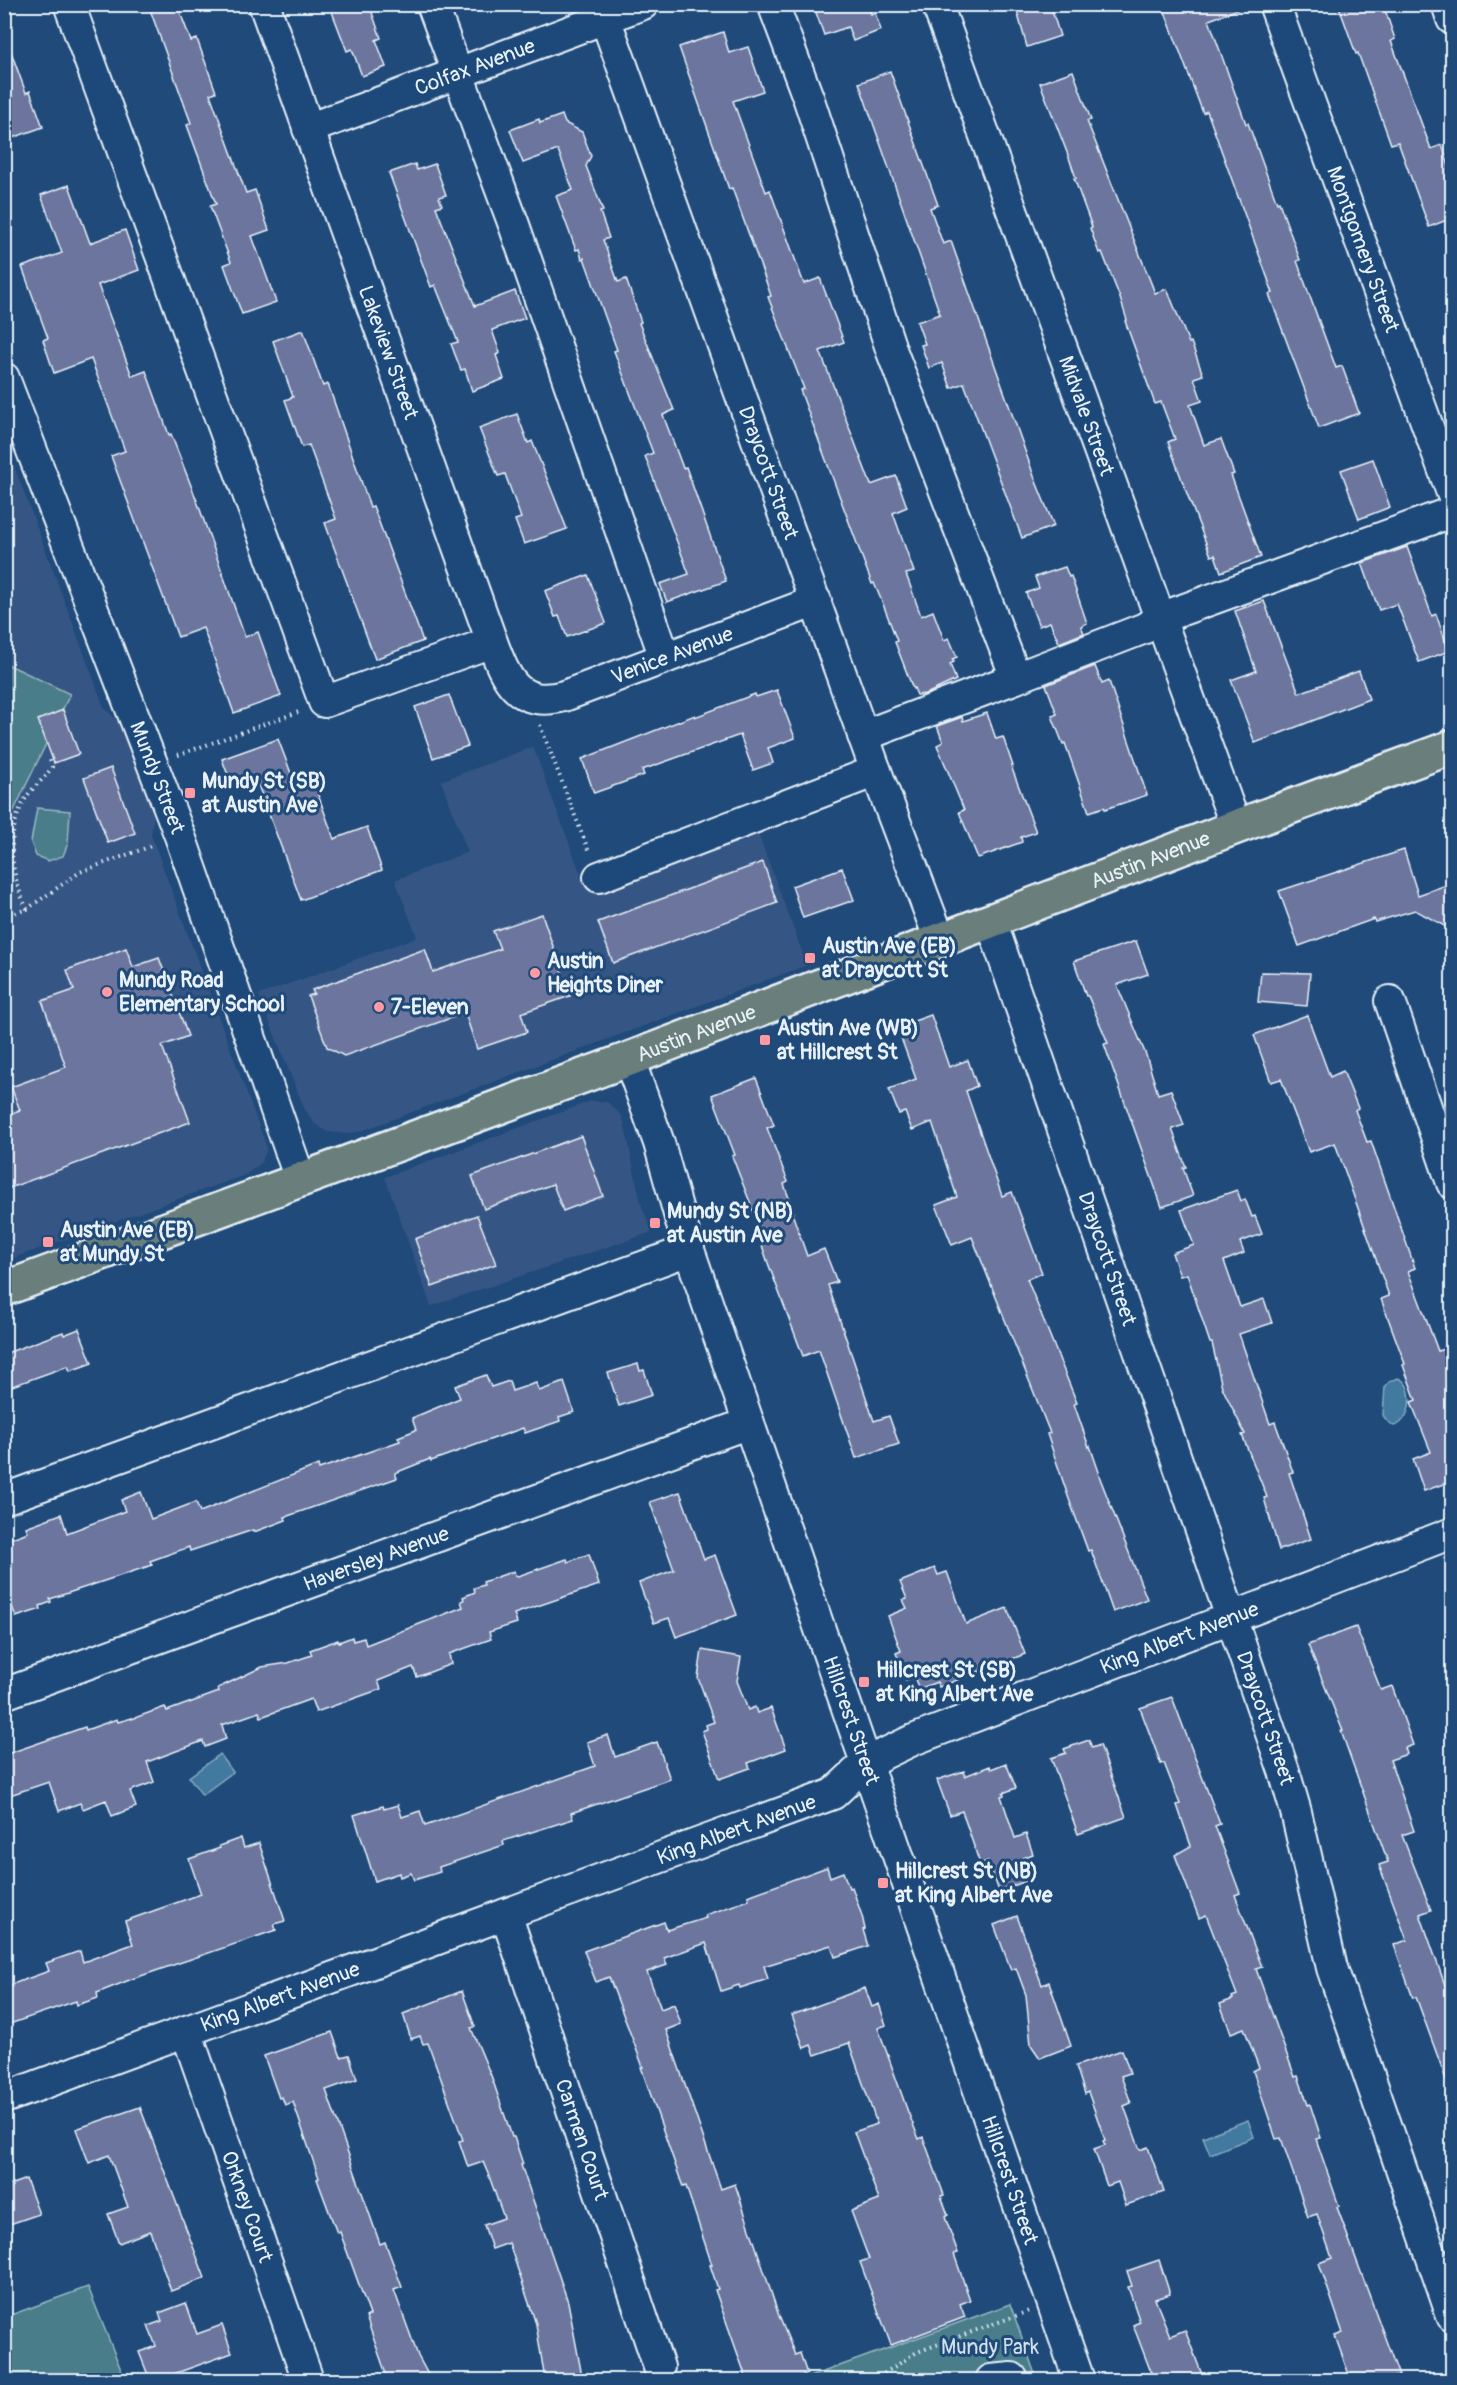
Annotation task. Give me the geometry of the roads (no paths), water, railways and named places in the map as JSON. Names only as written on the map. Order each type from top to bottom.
[{"type":"main road","name":"Austin Avenue","points":[[4,1289],[629,1059],[1452,747]]},
{"type":"street","points":[[69,4],[324,702],[492,642]]},
{"type":"street","name":"Lakeview Street","points":[[264,4],[492,642],[511,683],[533,698]]},
{"type":"street","points":[[432,4],[514,225],[665,658]]},
{"type":"street","name":"Colfax Avenue","points":[[308,129],[457,72],[602,12],[643,4]]},
{"type":"street","points":[[772,4],[809,100],[892,352],[1016,678]]},
{"type":"street","name":"Midvale Street","points":[[937,4],[1236,827]]},
{"type":"street","name":"Montgomery Street","points":[[1274,4],[1452,493]]},
{"type":"street","points":[[1447,4],[1452,19]]},
{"type":"street","name":"Draycott Street","points":[[602,12],[863,736],[940,940]]},
{"type":"street","name":"Mundy Street","points":[[4,378],[180,836],[300,1179]]},
{"type":"street","points":[[863,736],[1145,628],[1160,618],[1452,512]]},
{"type":"street","name":"Venice Avenue","points":[[533,698],[564,696],[816,601]]},
{"type":"street","points":[[599,878],[876,771]]},
{"type":"street","name":"Draycott Street","points":[[991,921],[1291,1792],[1332,1968],[1452,2316]]},
{"type":"street","points":[[1390,1001],[1446,1141],[1452,1183]]},
{"type":"street","name":"Hillcrest Street","points":[[629,1059],[659,1143],[689,1250],[1079,2380]]},
{"type":"street","points":[[4,1499],[689,1250]]},
{"type":"street","name":"Haversley Avenue","points":[[4,1694],[749,1423]]},
{"type":"street","name":"King Albert Avenue","points":[[4,2098],[833,1794],[867,1762],[912,1740],[1452,1533]]},
{"type":"street","name":"Carmen Court","points":[[506,1914],[659,2367]]},
{"type":"street","name":"Orkney Court","points":[[186,2031],[308,2380]]},
{"type":"place","name":"Mundy St (SB) at Austin Ave","points":[[190,793]]},
{"type":"place","name":"Austin Ave (EB) at Draycott St","points":[[810,958]]},
{"type":"place","name":"Austin Heights Diner","points":[[535,973]]},
{"type":"place","name":"Mundy Road Elementary School","points":[[107,992]]},
{"type":"place","name":"7-Eleven","points":[[379,1007]]},
{"type":"place","name":"Austin Ave (WB) at Hillcrest St","points":[[765,1040]]},
{"type":"place","name":"Mundy St (NB) at Austin Ave","points":[[655,1223]]},
{"type":"place","name":"Austin Ave (EB) at Mundy St","points":[[48,1242]]},
{"type":"place","name":"Hillcrest St (SB) at King Albert Ave","points":[[864,1682]]},
{"type":"place","name":"Hillcrest St (NB) at King Albert Ave","points":[[883,1883]]},
{"type":"park label","name":"Mundy Park","points":[[990,2347]]}]
